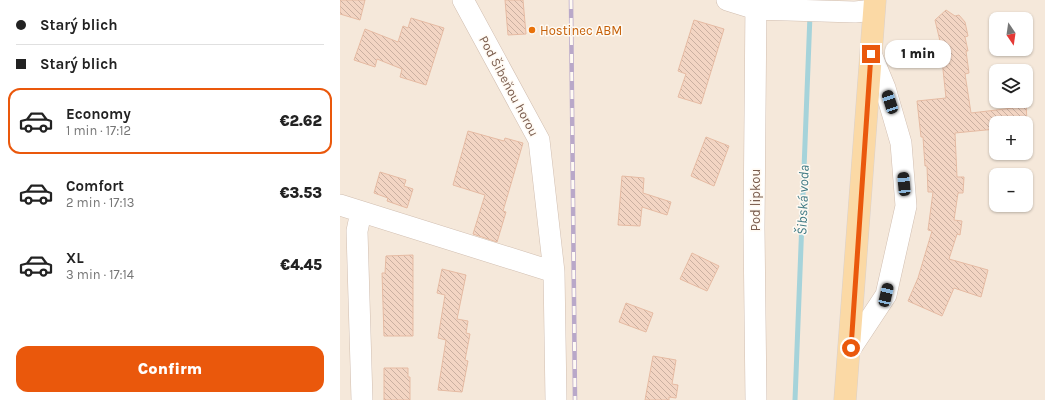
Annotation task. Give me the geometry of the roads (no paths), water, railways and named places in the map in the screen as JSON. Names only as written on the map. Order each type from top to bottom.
[{"type":"main road","points":[[845,400],[851,348],[875,5]]},
{"type":"street","name":"Pod Šibeňou horou","points":[[463,0],[539,140],[554,272],[556,400]]},
{"type":"street","points":[[727,0],[756,4],[782,10],[838,11],[875,5]]},
{"type":"street","name":"Pod lipkou","points":[[756,4],[756,400]]},
{"type":"street","points":[[851,348],[886,295],[906,206],[901,143],[885,88],[871,54]]},
{"type":"street","points":[[340,205],[554,272]]},
{"type":"street","points":[[361,212],[357,231],[362,400]]},
{"type":"waterway","name":"Šibská voda","points":[[795,400],[810,15]]},
{"type":"railway","points":[[571,0],[575,400]]},
{"type":"place","name":"Hostinec ABM","points":[[532,30]]}]
